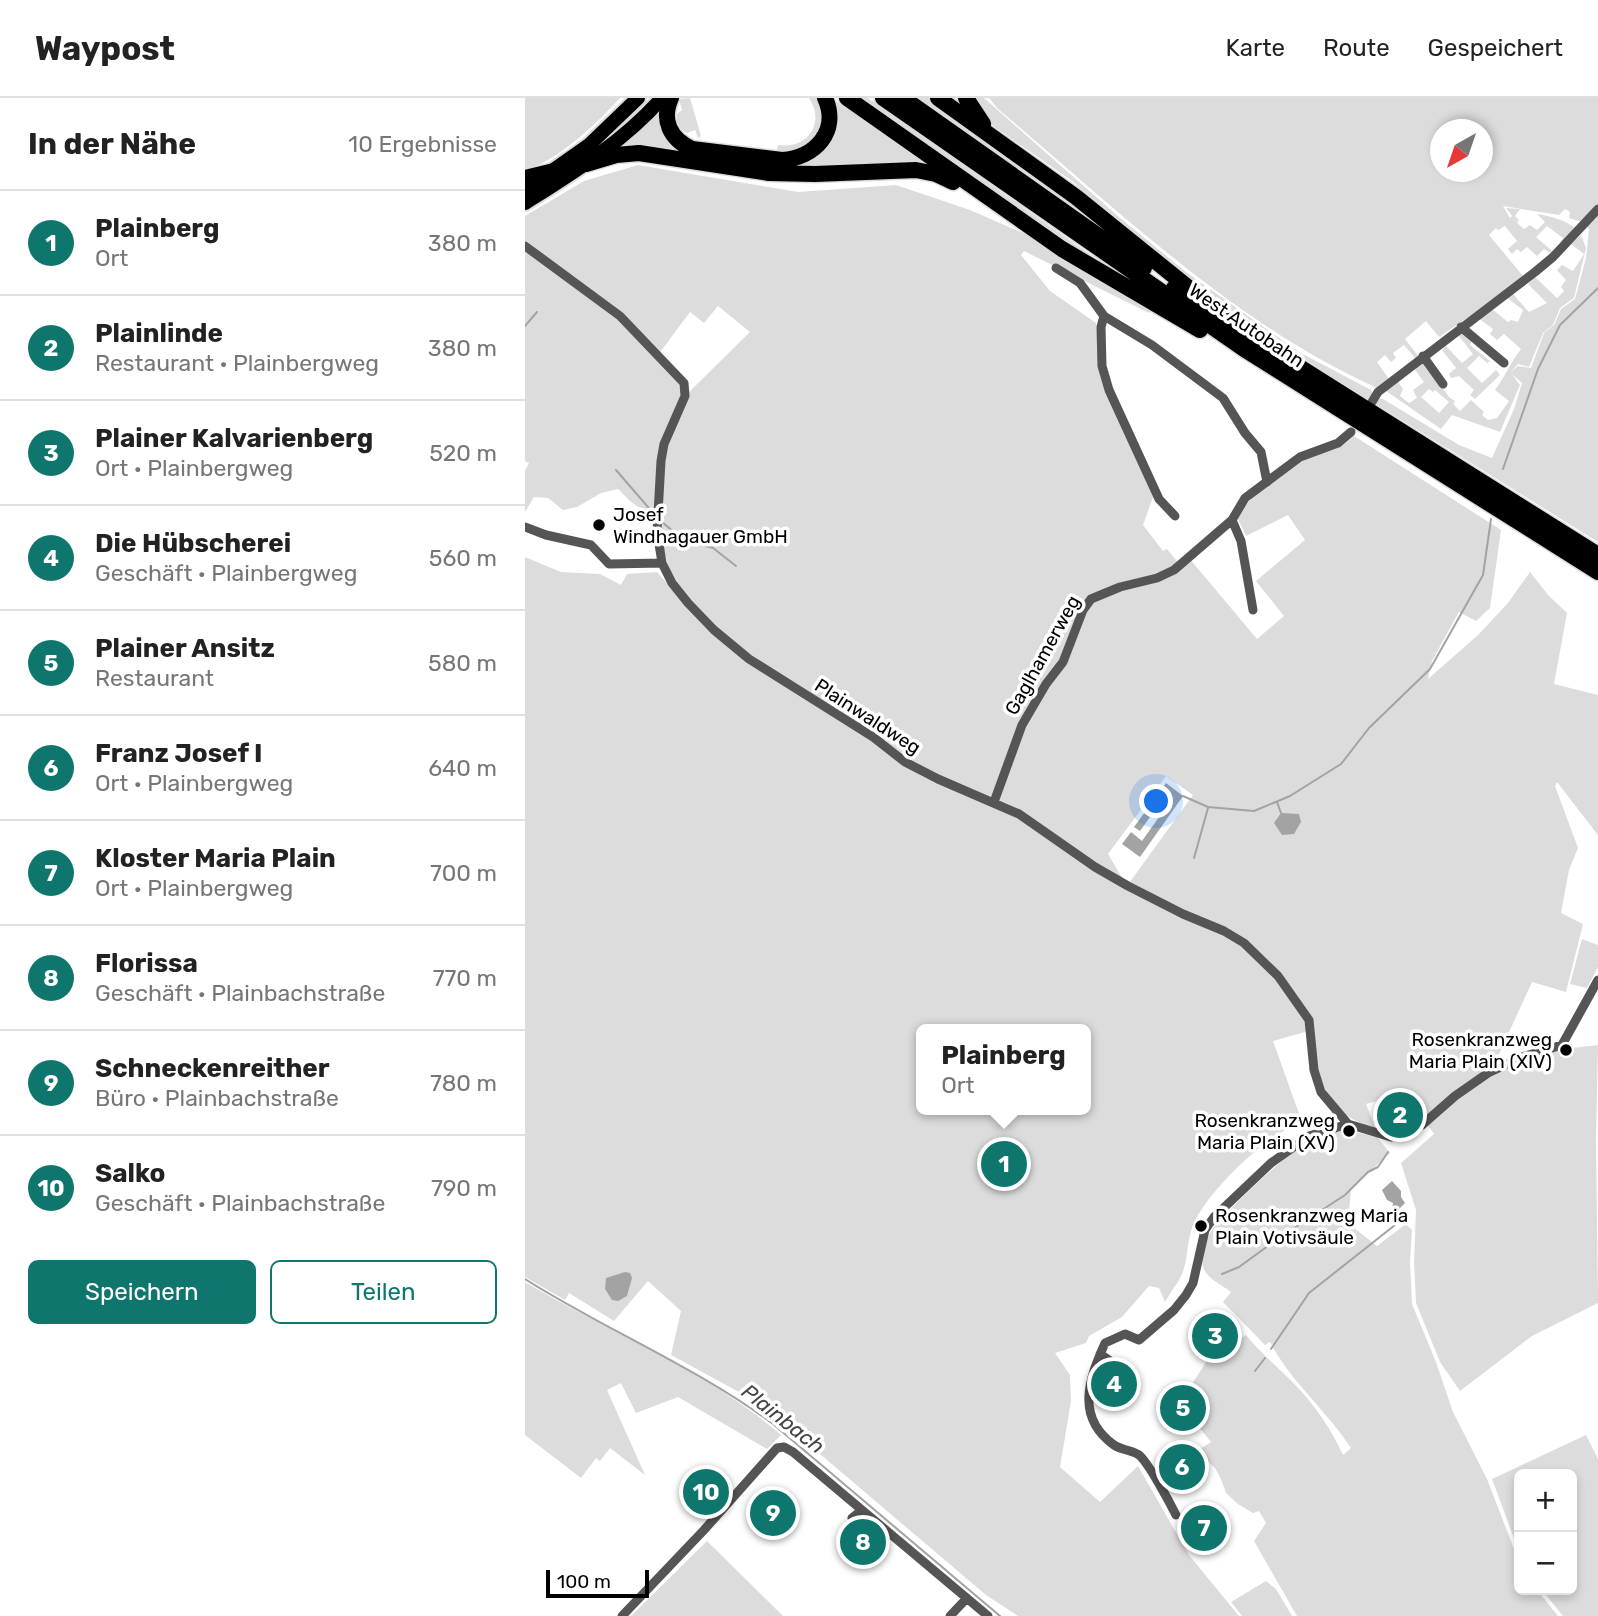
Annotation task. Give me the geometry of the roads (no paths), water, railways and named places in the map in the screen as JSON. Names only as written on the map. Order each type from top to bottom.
[{"type":"highway","points":[[671,98],[667,107],[668,128],[684,146],[782,160],[797,159],[821,143],[829,121],[829,105],[825,98]]},
{"type":"highway","points":[[847,98],[1046,239],[1208,334],[1244,349]]},
{"type":"highway","name":"West Autobahn","points":[[883,98],[1244,349],[1598,572]]},
{"type":"highway","name":"West Autobahn","points":[[903,98],[1156,276],[1598,555]]},
{"type":"highway","points":[[938,98],[1076,197],[1191,290],[1214,313]]},
{"type":"highway","points":[[966,98],[989,135]]},
{"type":"highway","points":[[586,164],[616,155],[639,153],[777,173],[916,170],[936,174],[960,186],[977,190]]},
{"type":"highway","points":[[525,178],[554,171]]},
{"type":"main road","points":[[525,190],[590,145],[638,98]]},
{"type":"main road","points":[[525,203],[586,164],[627,133],[662,98]]},
{"type":"street","points":[[1372,402],[1378,392],[1549,260],[1598,209]]},
{"type":"street","name":"Plainwaldweg","points":[[525,246],[620,316],[684,383],[685,396],[664,444],[660,461],[657,530],[663,563],[672,583],[688,603],[748,659],[873,737],[905,762],[1019,814],[1095,867],[1128,886],[1244,943],[1278,976],[1309,1020],[1314,1070],[1321,1092],[1348,1124]]},
{"type":"street","points":[[1056,268],[1080,283],[1104,316],[1152,345],[1223,398],[1245,433],[1261,452],[1266,482]]},
{"type":"street","points":[[1104,316],[1101,327],[1102,366],[1109,390],[1159,499],[1175,516]]},
{"type":"street","points":[[1461,327],[1504,363]]},
{"type":"street","points":[[1423,356],[1443,384]]},
{"type":"street","name":"Gaglhamerweg","points":[[994,802],[1023,725],[1045,684],[1063,662],[1083,610],[1091,599],[1174,570],[1232,520],[1245,498],[1300,457],[1338,443],[1351,432]]},
{"type":"street","points":[[1232,520],[1241,541],[1253,610]]},
{"type":"street","points":[[525,527],[591,545],[609,564],[663,563]]},
{"type":"street","points":[[1176,1515],[1139,1455],[1114,1444],[1099,1431],[1091,1418],[1088,1394],[1105,1343],[1125,1334],[1139,1340],[1174,1310],[1193,1283],[1205,1230],[1226,1204],[1271,1163],[1309,1136],[1348,1124],[1391,1137],[1422,1125],[1455,1096],[1488,1073],[1522,1057],[1562,1045],[1598,980]]},
{"type":"street","points":[[1100,1354],[1116,1365]]},
{"type":"street","points":[[622,1616],[777,1448],[784,1447],[988,1616]]},
{"type":"street","points":[[852,1518],[862,1510]]},
{"type":"street","points":[[950,1616],[967,1598]]},
{"type":"waterway","points":[[1503,469],[1538,369],[1560,325],[1598,288]]},
{"type":"waterway","points":[[525,326],[537,312]]},
{"type":"waterway","points":[[616,470],[654,514]]},
{"type":"waterway","points":[[1183,796],[1208,807],[1254,811],[1290,796],[1341,764],[1369,728],[1430,669],[1483,575],[1491,519]]},
{"type":"waterway","points":[[661,521],[683,540],[713,548],[736,566]]},
{"type":"waterway","points":[[1277,802],[1281,813]]},
{"type":"waterway","points":[[1194,858],[1208,808]]},
{"type":"waterway","points":[[1222,1274],[1239,1267],[1345,1195],[1368,1172],[1378,1167],[1388,1152]]},
{"type":"waterway","points":[[1271,1349],[1309,1293],[1395,1225]]},
{"type":"waterway","name":"Plainbach","points":[[525,1279],[744,1403],[773,1424],[1000,1616]]},
{"type":"waterway","points":[[1255,1371],[1265,1358]]},
{"type":"place","name":"Josef Windhagauer GmbH","points":[[599,525]]},
{"type":"place","name":"Rosenkranzweg Maria Plain (XIV)","points":[[1566,1050]]},
{"type":"place","name":"Plainlinde","points":[[1400,1115]]},
{"type":"place","name":"Rosenkranzweg Maria Plain (XV)","points":[[1349,1131]]},
{"type":"place","name":"Plainberg","points":[[1004,1164]]},
{"type":"place","name":"Rosenkranzweg Maria Plain Votivsäule","points":[[1201,1226]]},
{"type":"place","name":"Plainer Kalvarienberg","points":[[1215,1336]]},
{"type":"place","name":"Die Hübscherei","points":[[1114,1384]]},
{"type":"place","name":"Plainer Ansitz","points":[[1183,1408]]},
{"type":"place","name":"Franz Josef I","points":[[1182,1467]]},
{"type":"place","name":"Salko","points":[[706,1492]]},
{"type":"place","name":"Schneckenreither","points":[[773,1513]]},
{"type":"place","name":"Kloster Maria Plain","points":[[1204,1528]]},
{"type":"place","name":"Florissa","points":[[863,1542]]}]
